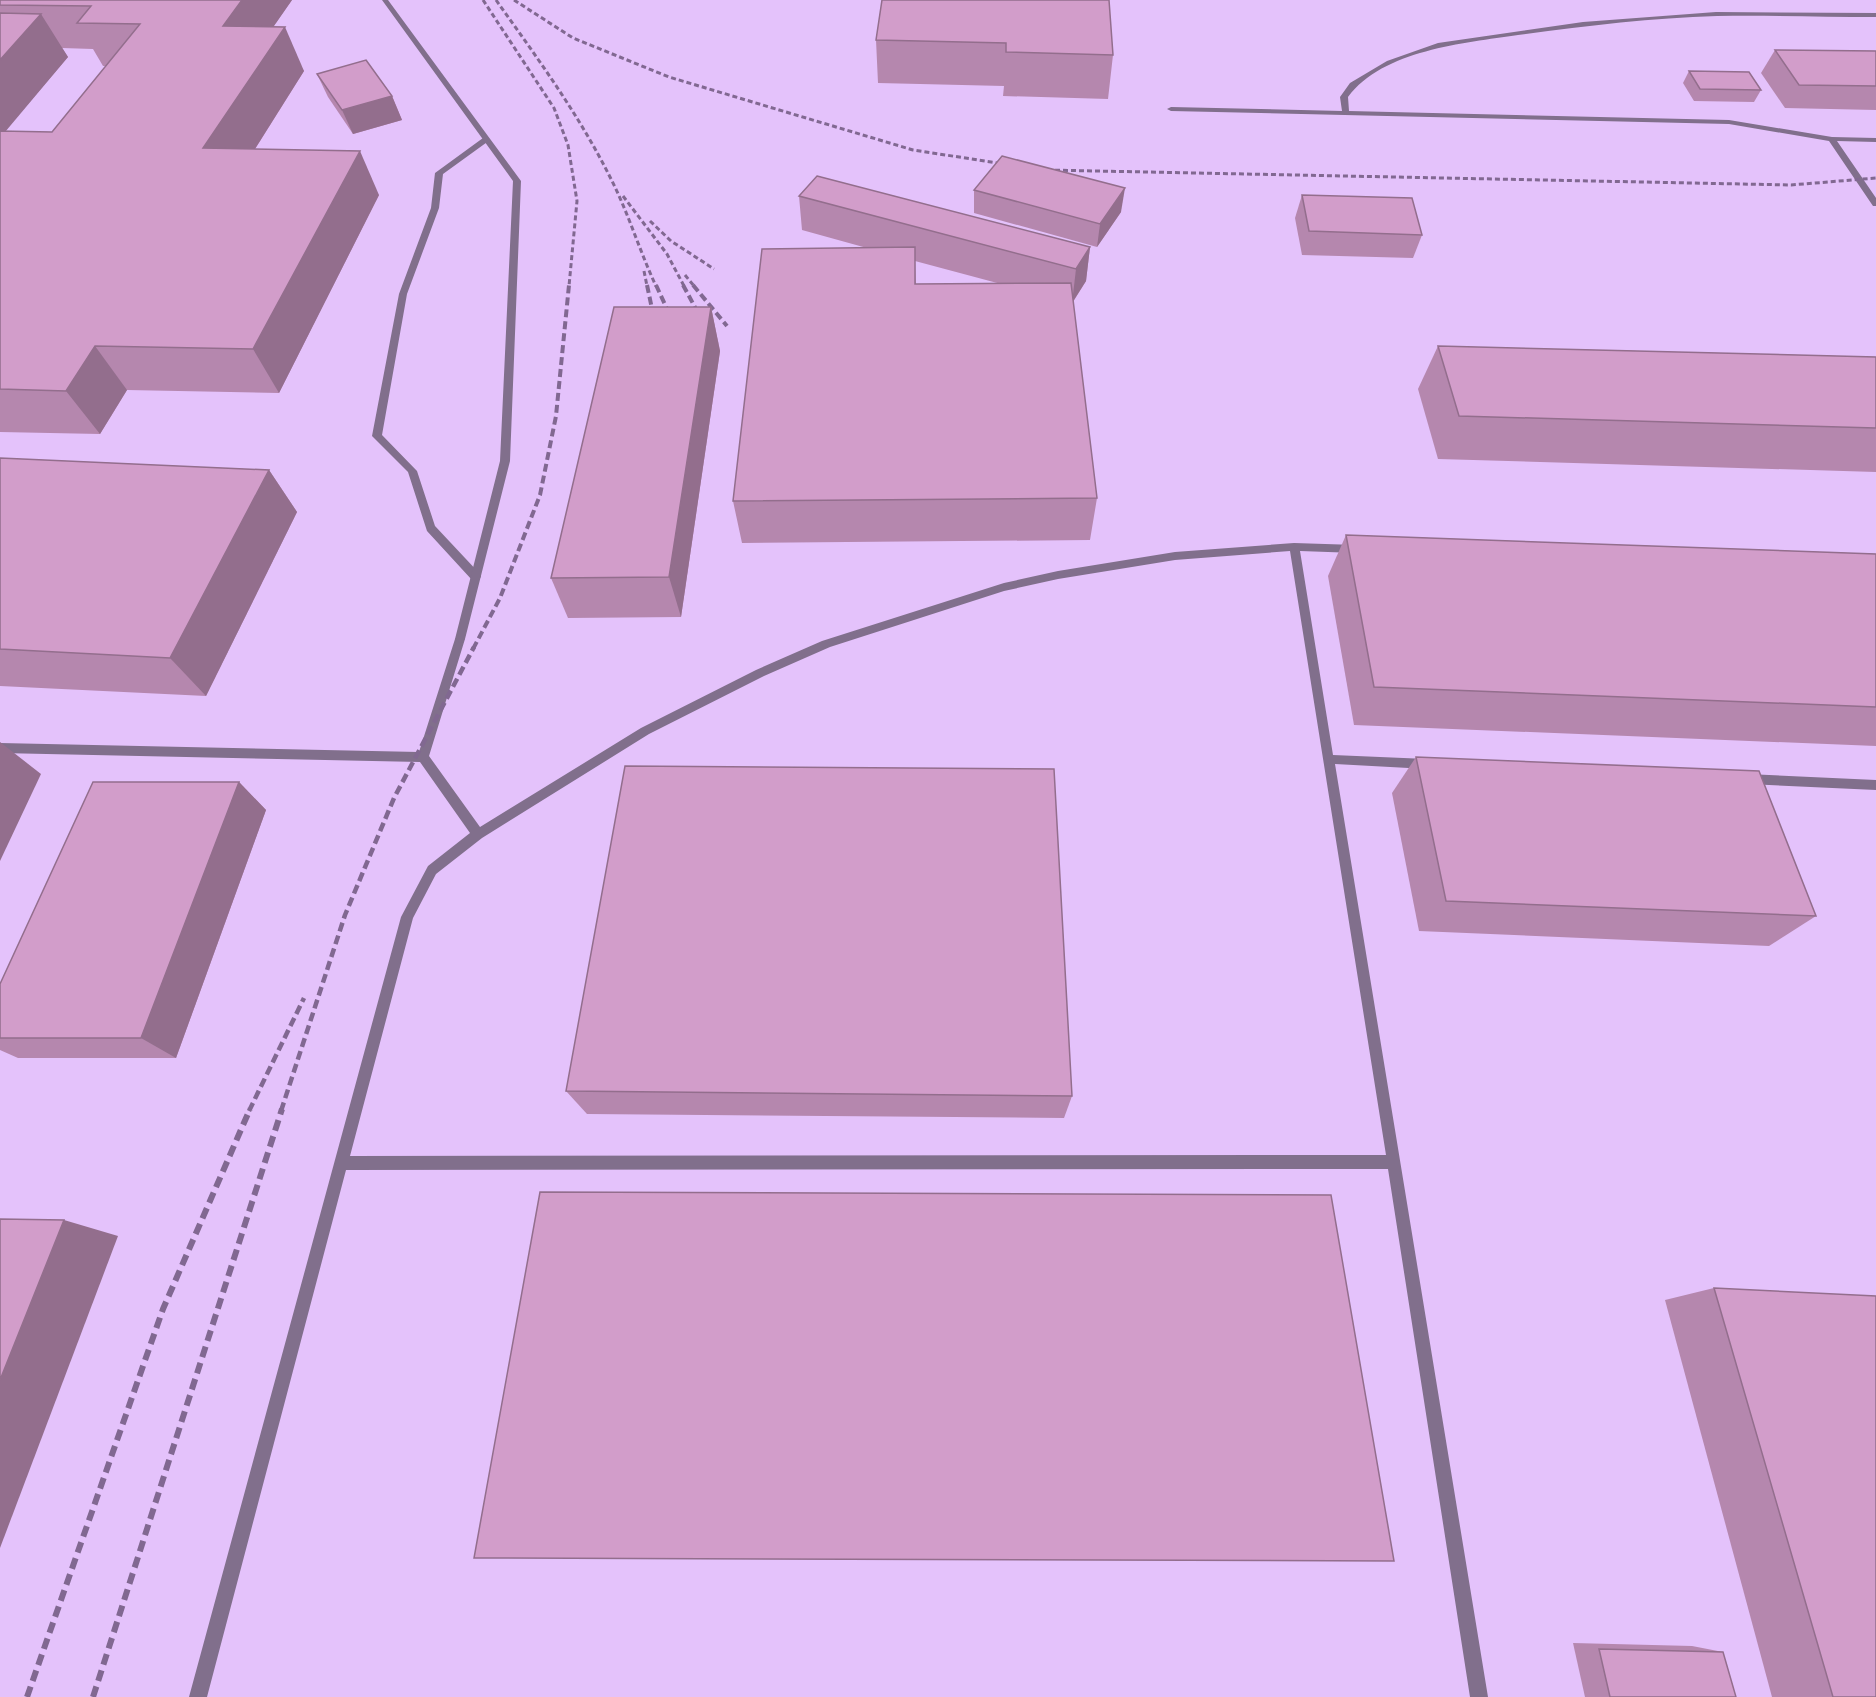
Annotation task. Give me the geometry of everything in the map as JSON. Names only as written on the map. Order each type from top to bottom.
[{"type":"street","points":[[385,0],[517,181],[505,461],[460,639],[423,757]]},
{"type":"street","points":[[1346,113],[1344,97],[1353,85],[1389,62],[1438,45],[1583,24],[1652,18],[1737,13],[1876,15]]},
{"type":"street","points":[[1171,109],[1729,122],[1832,139],[1876,140]]},
{"type":"street","points":[[1832,139],[1876,204]]},
{"type":"street","points":[[476,577],[431,528],[412,471],[377,436],[403,294],[435,208],[439,173],[486,140]]},
{"type":"street","points":[[1294,547],[1479,1697]]},
{"type":"street","points":[[198,1697],[407,917],[432,870],[478,834],[645,731],[760,673],[826,644],[1004,587],[1058,575],[1175,556],[1294,547],[1365,549]]},
{"type":"street","points":[[0,748],[423,757]]},
{"type":"street","points":[[423,757],[478,834]]},
{"type":"street","points":[[1329,759],[1436,764]]},
{"type":"street","points":[[1733,779],[1876,786]]},
{"type":"street","points":[[342,1163],[1394,1162]]},
{"type":"building","points":[[0,0],[242,0],[223,26],[285,27],[203,148],[360,151],[253,349],[95,346],[66,391],[0,389],[0,131],[52,132],[140,24],[77,23],[91,6],[0,5]]},
{"type":"building","points":[[882,0],[1109,0],[1113,55],[1006,52],[1006,43],[876,40]]},
{"type":"building","points":[[0,13],[41,14],[0,60]]},
{"type":"building","points":[[1775,50],[1876,51],[1876,86],[1799,85]]},
{"type":"building","points":[[366,60],[392,96],[342,110],[317,74]]},
{"type":"building","points":[[1689,71],[1749,72],[1761,90],[1700,89]]},
{"type":"building","points":[[1002,156],[1125,188],[1100,224],[974,190]]},
{"type":"building","points":[[817,176],[1090,247],[1076,269],[799,196]]},
{"type":"building","points":[[1302,195],[1412,198],[1422,235],[1309,231]]},
{"type":"building","points":[[915,247],[915,284],[1071,283],[1097,498],[733,501],[762,249]]},
{"type":"building","points":[[614,307],[711,307],[669,577],[551,578]]},
{"type":"building","points":[[1438,346],[1876,357],[1876,428],[1459,416]]},
{"type":"building","points":[[0,458],[269,470],[170,658],[0,649]]},
{"type":"building","points":[[1346,535],[1876,554],[1876,707],[1374,687]]},
{"type":"building","points":[[1416,757],[1759,771],[1816,916],[1446,901]]},
{"type":"building","points":[[625,766],[1054,769],[1072,1096],[566,1091]]},
{"type":"building","points":[[93,782],[239,782],[141,1038],[0,1038],[0,984]]},
{"type":"building","points":[[540,1192],[1331,1195],[1394,1561],[474,1558]]},
{"type":"building","points":[[0,1219],[64,1220],[0,1380]]},
{"type":"building","points":[[1714,1288],[1876,1296],[1876,1697],[1833,1697]]},
{"type":"building","points":[[1599,1649],[1723,1652],[1736,1697],[1610,1697]]},
{"type":"railway","points":[[483,0],[554,108],[568,145],[577,201],[569,286]]},
{"type":"railway","points":[[496,0],[558,88],[600,157],[656,286]]},
{"type":"railway","points":[[514,0],[573,38],[669,77],[913,150],[1011,165]]},
{"type":"railway","points":[[1047,170],[1791,185],[1876,178]]},
{"type":"railway","points":[[623,196],[667,254],[684,286]]},
{"type":"railway","points":[[650,221],[671,241],[714,269]]},
{"type":"railway","points":[[644,271],[647,286]]},
{"type":"railway","points":[[685,275],[694,286]]},
{"type":"railway","points":[[473,649],[500,598],[540,495],[556,416],[569,285]]},
{"type":"railway","points":[[647,285],[655,323]]},
{"type":"railway","points":[[656,285],[673,322]]},
{"type":"railway","points":[[683,285],[703,322]]},
{"type":"railway","points":[[693,285],[727,326]]},
{"type":"railway","points":[[281,1111],[345,915],[394,798],[474,647]]},
{"type":"railway","points":[[249,1111],[304,998]]},
{"type":"railway","points":[[27,1697],[163,1309],[250,1109]]},
{"type":"railway","points":[[93,1697],[282,1109]]}]
